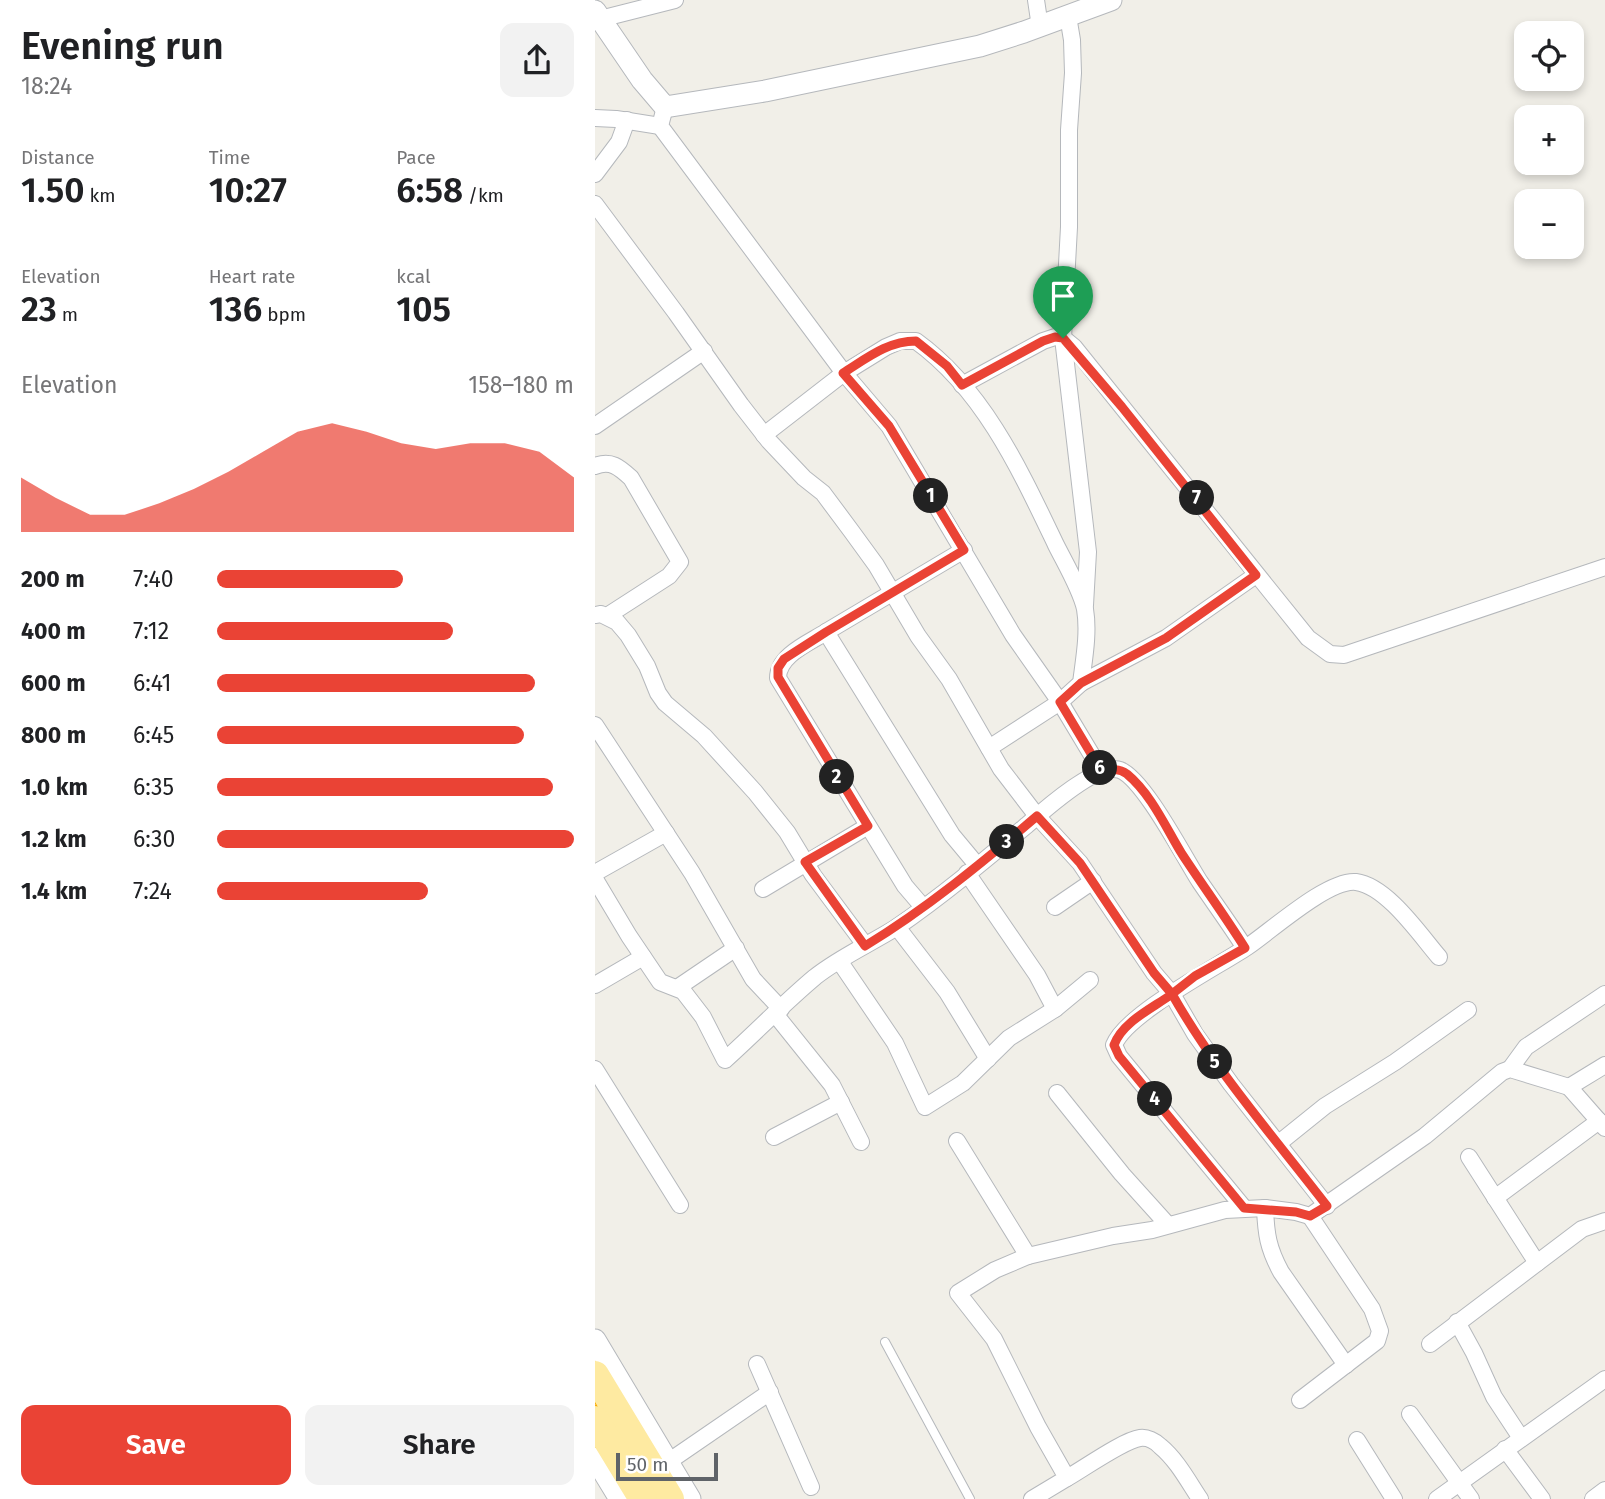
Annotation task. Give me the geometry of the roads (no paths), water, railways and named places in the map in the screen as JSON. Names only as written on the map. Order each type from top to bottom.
[{"type":"highway","points":[[595,1375],[670,1499]]},
{"type":"highway","points":[[595,1420],[643,1499]]},
{"type":"street","points":[[675,0],[598,15],[663,116],[843,373],[889,426],[1013,635],[1060,702],[1102,772]]},
{"type":"street","points":[[1022,0],[1038,12],[1068,16],[1111,0]]},
{"type":"street","points":[[595,118],[627,120],[663,116],[694,104],[980,46],[1038,12]]},
{"type":"street","points":[[1068,16],[1073,73],[1063,338],[1088,552],[1084,607],[1086,639],[1081,683]]},
{"type":"street","points":[[595,174],[619,142],[627,120]]},
{"type":"street","points":[[595,204],[764,435],[804,478],[823,493],[893,592],[918,636],[949,679],[1001,769],[1037,816],[1080,863],[1231,1084],[1327,1206]]},
{"type":"street","points":[[962,385],[1043,341],[1055,337],[1063,338],[1131,417],[1308,638],[1330,654],[1344,655],[1605,568]]},
{"type":"street","points":[[764,435],[843,373],[886,347],[900,341],[916,341],[947,366],[998,433],[1034,499],[1084,607]]},
{"type":"street","points":[[595,426],[704,351]]},
{"type":"street","points":[[595,466],[611,463],[631,478],[680,562],[669,576],[599,612]]},
{"type":"street","points":[[923,907],[905,886],[868,826],[778,677],[778,668],[784,659],[826,632],[964,550]]},
{"type":"street","points":[[989,748],[1060,702],[1081,683],[1166,638],[1256,575]]},
{"type":"street","points":[[599,612],[617,622],[628,635],[665,703],[704,736],[787,832],[865,946]]},
{"type":"street","points":[[826,632],[952,835],[1055,1009]]},
{"type":"street","points":[[595,725],[666,833],[753,979],[832,1085],[861,1142]]},
{"type":"street","points":[[595,879],[660,982],[683,991],[703,1017],[725,1060],[816,976],[897,927],[1037,816],[1094,774],[1102,772],[1118,769],[1127,774],[1141,789],[1245,948]]},
{"type":"street","points":[[763,889],[868,826]]},
{"type":"street","points":[[595,873],[666,833]]},
{"type":"street","points":[[1055,907],[1093,881]]},
{"type":"street","points":[[1244,1208],[1119,1056],[1114,1045],[1117,1037],[1130,1024],[1195,976],[1245,948],[1317,897],[1342,884],[1357,882],[1373,888],[1393,904],[1439,957]]},
{"type":"street","points":[[897,927],[947,992],[988,1059]]},
{"type":"street","points":[[677,988],[736,947]]},
{"type":"street","points":[[595,985],[643,957]]},
{"type":"street","points":[[840,962],[895,1042],[925,1107],[963,1083],[1009,1038],[1055,1009],[1090,980]]},
{"type":"street","points":[[1310,1216],[1425,1136],[1459,1110],[1497,1074],[1510,1069],[1526,1047],[1605,994]]},
{"type":"street","points":[[1279,1143],[1325,1106],[1395,1062],[1468,1010]]},
{"type":"street","points":[[1569,1087],[1605,1065]]},
{"type":"street","points":[[595,1069],[680,1205]]},
{"type":"street","points":[[1495,1198],[1602,1124],[1569,1087],[1510,1069]]},
{"type":"street","points":[[1057,1093],[1122,1174],[1168,1225]]},
{"type":"street","points":[[774,1138],[841,1102]]},
{"type":"street","points":[[957,1141],[1028,1256]]},
{"type":"street","points":[[1469,1157],[1537,1263]]},
{"type":"street","points":[[1265,1208],[1267,1242],[1272,1256],[1346,1365]]},
{"type":"street","points":[[1067,1478],[993,1339],[958,1293],[995,1270],[1028,1256],[1225,1210],[1265,1208],[1310,1216],[1372,1309],[1380,1332],[1377,1341],[1300,1400]]},
{"type":"street","points":[[1430,1345],[1582,1229],[1605,1221]]},
{"type":"street","points":[[1457,1322],[1494,1397],[1521,1438]]},
{"type":"street","points":[[595,1340],[690,1499]]},
{"type":"street","points":[[757,1364],[811,1487]]},
{"type":"street","points":[[1437,1499],[1605,1379]]},
{"type":"street","points":[[668,1462],[770,1392]]},
{"type":"street","points":[[1410,1414],[1471,1499]]},
{"type":"street","points":[[1032,1499],[1139,1438],[1159,1444],[1200,1499]]},
{"type":"street","points":[[1357,1440],[1394,1499]]},
{"type":"street","points":[[1505,1449],[1542,1499]]},
{"type":"street","points":[[595,1458],[620,1499]]},
{"type":"street","points":[[1593,1499],[1605,1490]]},
{"type":"lane","points":[[884,1342],[970,1499]]}]
